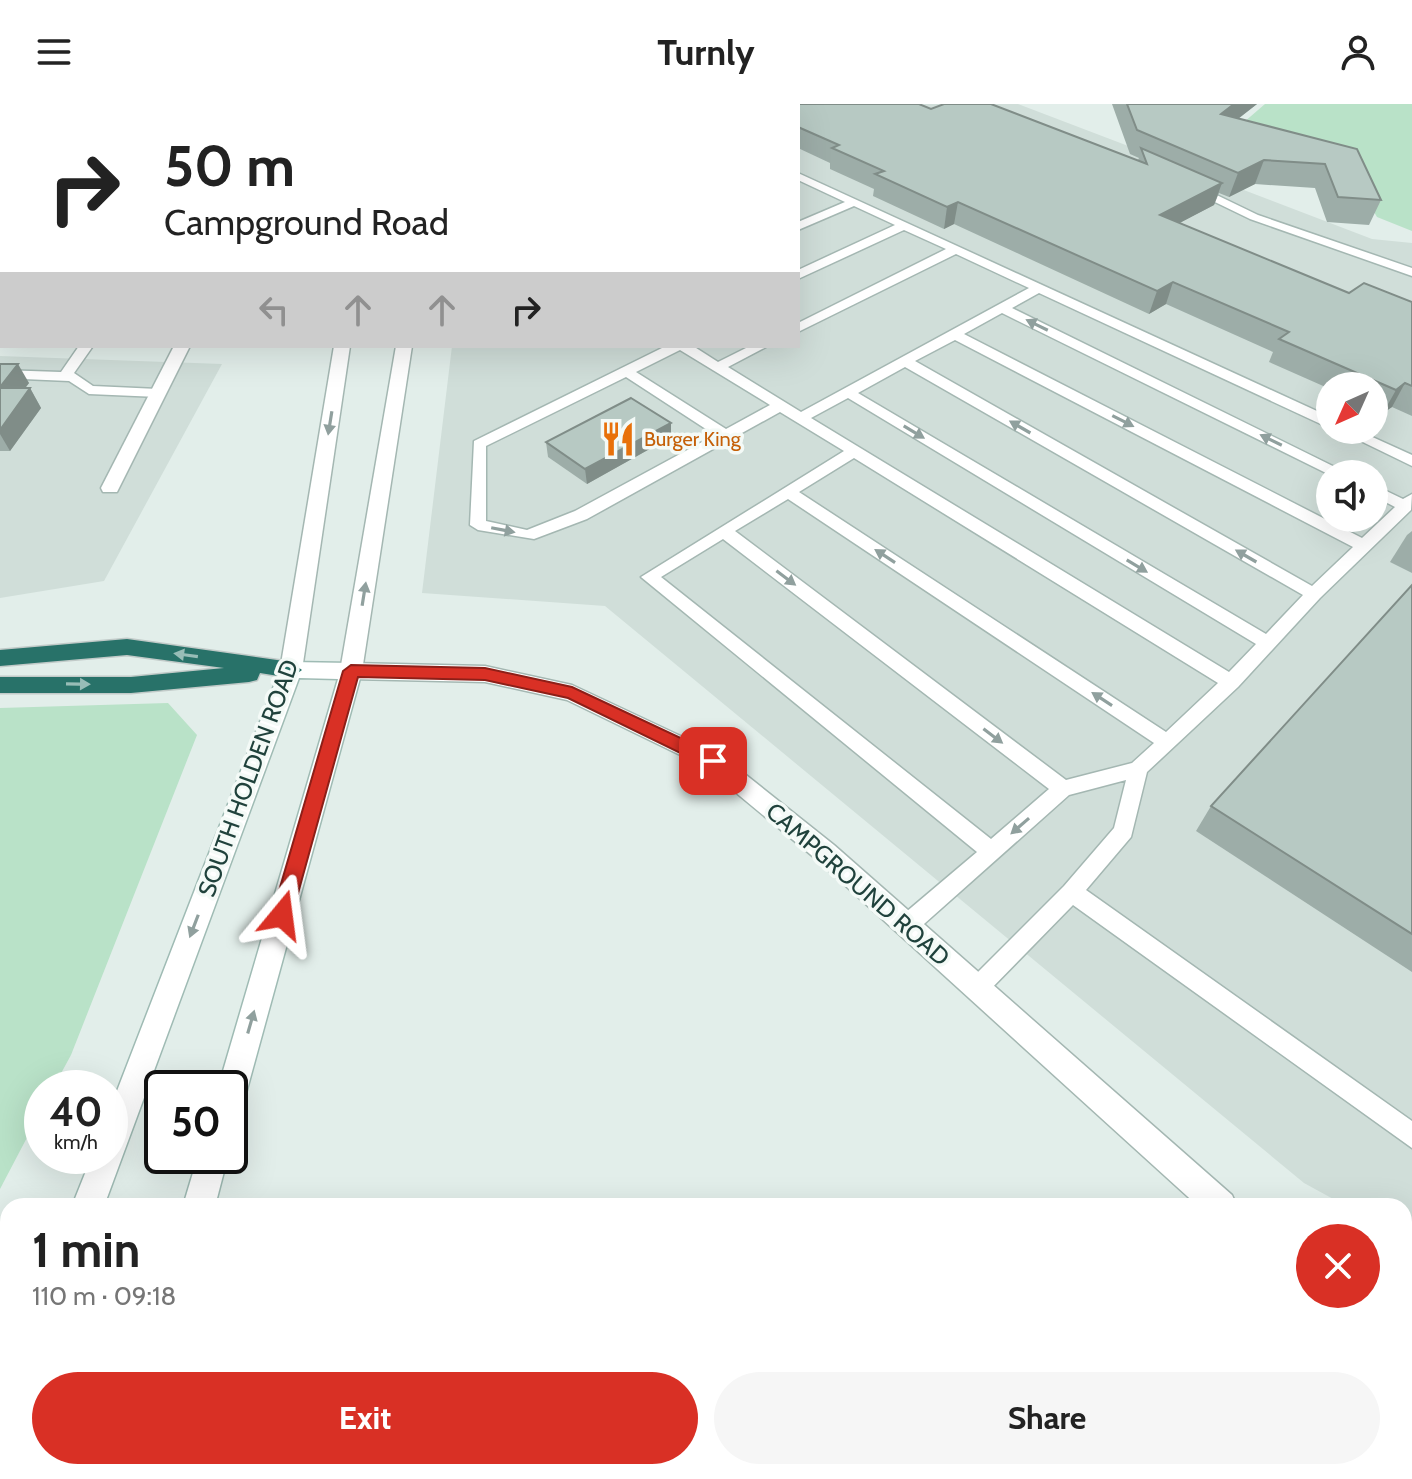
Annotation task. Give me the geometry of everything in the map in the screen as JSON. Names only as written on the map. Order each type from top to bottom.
[{"type":"highway","points":[[0,658],[127,647],[291,670]]},
{"type":"highway","points":[[0,685],[131,685],[291,670]]},
{"type":"street","points":[[110,488],[181,348]]},
{"type":"street","name":"SOUTH HOLDEN ROAD","points":[[128,1100],[291,670],[342,348]]},
{"type":"street","points":[[238,1070],[351,671],[404,348]]},
{"type":"street","name":"CAMPGROUND ROAD","points":[[291,670],[485,674],[572,693],[713,761],[825,852],[1212,1198]]},
{"type":"street","points":[[91,1198],[100,1174]]},
{"type":"street","points":[[201,1198],[208,1174]]},
{"type":"lane","points":[[800,178],[1316,417]]},
{"type":"lane","points":[[1180,181],[1254,217],[1412,272]]},
{"type":"lane","points":[[800,225],[854,202]]},
{"type":"lane","points":[[800,274],[905,225]]},
{"type":"lane","points":[[800,327],[957,249]]},
{"type":"lane","points":[[801,418],[1039,288]]},
{"type":"lane","points":[[1002,308],[1316,462]]},
{"type":"lane","points":[[954,334],[1364,546]]},
{"type":"lane","points":[[65,376],[85,348]]},
{"type":"lane","points":[[673,348],[479,444],[478,525],[528,535],[581,515],[723,434],[781,405]]},
{"type":"lane","points":[[686,348],[1231,682]]},
{"type":"lane","points":[[718,367],[757,348]]},
{"type":"lane","points":[[904,361],[1314,594]]},
{"type":"lane","points":[[626,371],[723,434]]},
{"type":"lane","points":[[0,374],[65,376],[73,377],[89,390],[158,393]]},
{"type":"lane","points":[[847,392],[1268,643]]},
{"type":"lane","points":[[1375,444],[1412,461]]},
{"type":"lane","points":[[855,451],[649,577],[991,851]]},
{"type":"lane","points":[[788,492],[1167,742]]},
{"type":"lane","points":[[907,925],[1063,789],[1138,769],[1231,682],[1314,594],[1409,502],[1388,495]]},
{"type":"lane","points":[[724,531],[1063,789]]},
{"type":"lane","points":[[977,988],[1072,892],[1124,831],[1138,769]]},
{"type":"lane","points":[[1072,892],[1412,1136]]},
{"type":"shaded area","points":[[800,104],[1018,104],[1372,239],[1412,243],[1412,1198],[1331,1198],[1304,1183],[605,606],[422,593],[452,348],[800,348]]},
{"type":"shaded area","points":[[0,356],[222,364],[104,581],[0,598]]},
{"type":"green space","points":[[1265,104],[1412,104],[1412,231],[1377,217],[1346,164],[1236,129]]},
{"type":"green space","points":[[168,703],[197,735],[71,1055],[63,1070],[24,1070],[24,1143],[0,1189],[0,708]]},
{"type":"building","points":[[800,104],[919,104],[931,109],[944,104],[991,104],[1147,164],[1141,148],[1222,183],[1160,215],[1349,293],[1364,283],[1412,302],[1412,386],[1405,383],[1396,390],[1388,387],[1388,372],[1355,372],[1279,339],[1289,332],[1173,282],[1157,291],[958,202],[947,207],[875,174],[884,171],[832,148],[839,145],[800,128]]},
{"type":"building","points":[[1127,104],[1234,104],[1221,114],[1357,149],[1381,200],[1338,197],[1325,164],[1264,160],[1238,173],[1137,130]]},
{"type":"building","points":[[0,364],[18,364],[0,387]]},
{"type":"building","points":[[0,388],[30,388],[0,430]]},
{"type":"building","points":[[631,398],[671,423],[585,469],[546,442]]},
{"type":"building","points":[[1412,585],[1412,934],[1211,806]]},
{"type":"place","name":"Burger King","points":[[618,439]]},
{"type":"route","points":[[282,915],[351,671],[485,674],[572,693],[713,761]]}]
